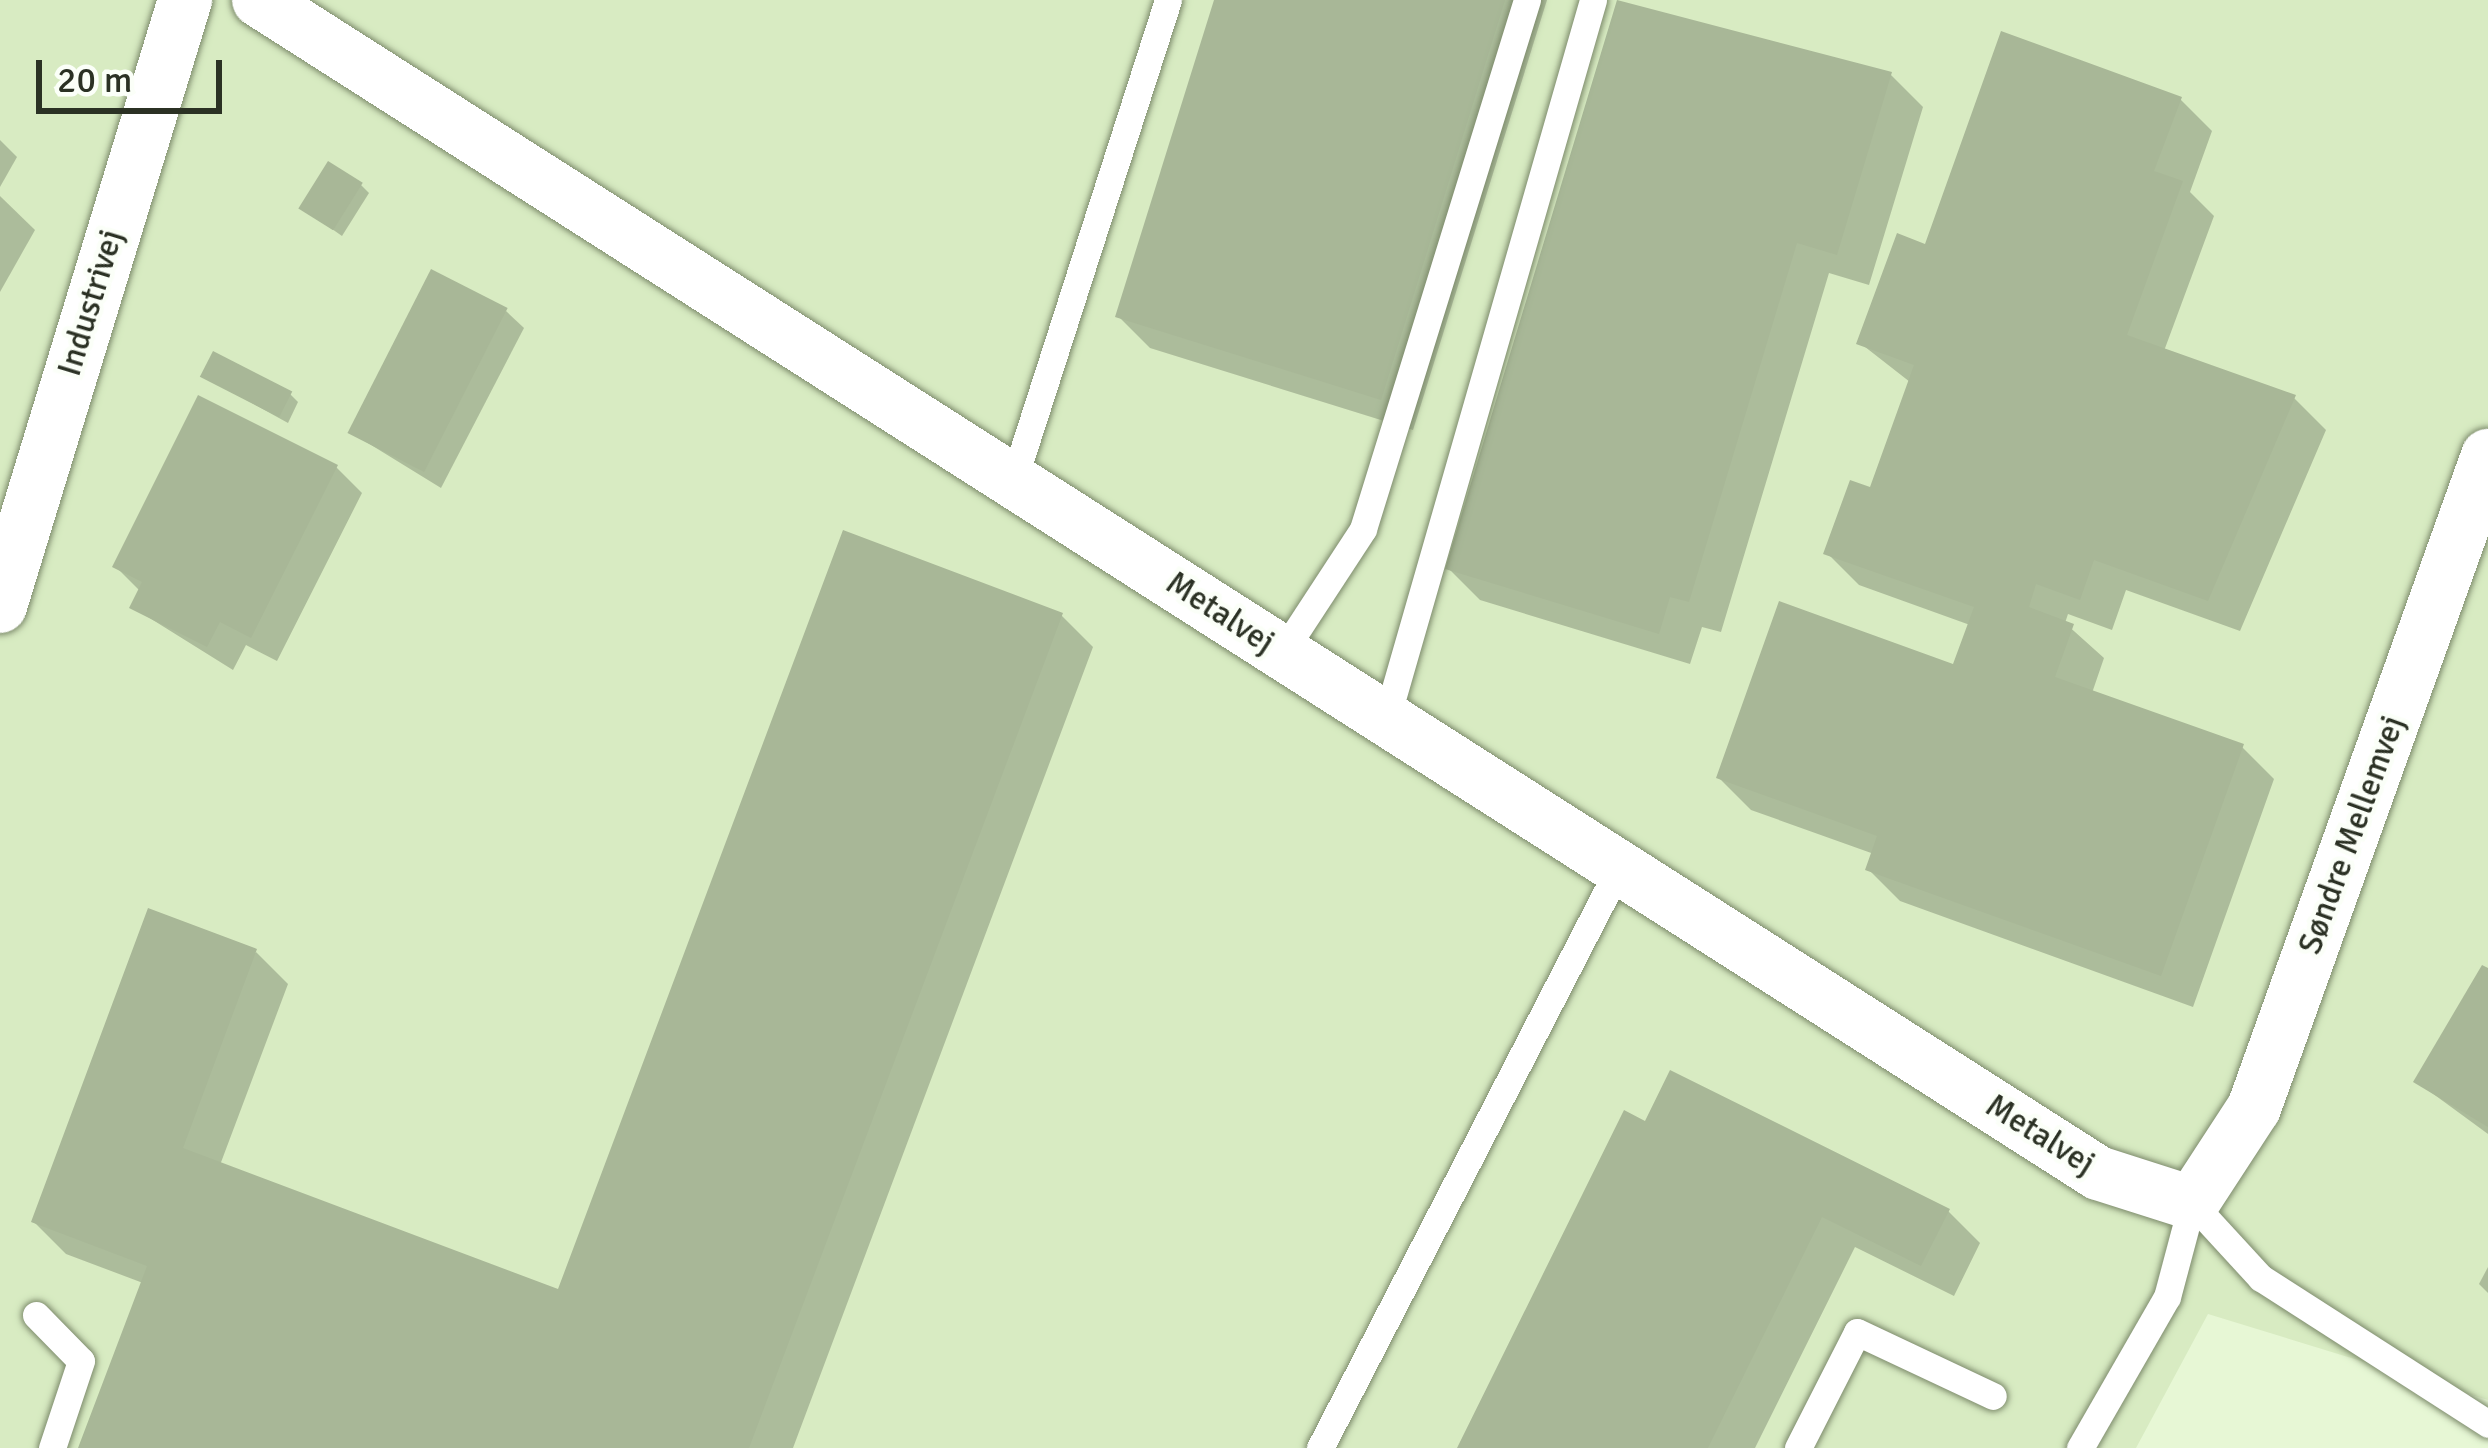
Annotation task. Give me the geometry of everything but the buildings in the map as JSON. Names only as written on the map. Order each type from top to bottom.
[{"type":"street","name":"Industrivej","points":[[0,606],[185,0]]},
{"type":"street","name":"Metalvej","points":[[259,0],[2098,1173],[2192,1203]]},
{"type":"street","name":"Søndre Mellemvej","points":[[2192,1203],[2254,1108],[2488,456]]},
{"type":"lane","points":[[1013,482],[1168,0]]},
{"type":"lane","points":[[1282,653],[1364,529],[1526,0]]},
{"type":"lane","points":[[1386,720],[1593,0]]},
{"type":"lane","points":[[1320,1448],[1619,868]]},
{"type":"lane","points":[[2192,1203],[2261,1278],[2488,1424]]},
{"type":"lane","points":[[2080,1448],[2167,1298],[2192,1203]]},
{"type":"lane","points":[[36,1315],[81,1361],[52,1448]]},
{"type":"lane","points":[[1798,1448],[1857,1332],[1993,1396]]},
{"type":"shaded area","points":[[0,0],[2488,0],[2488,1400],[2208,1314],[2136,1448],[0,1448]]}]
